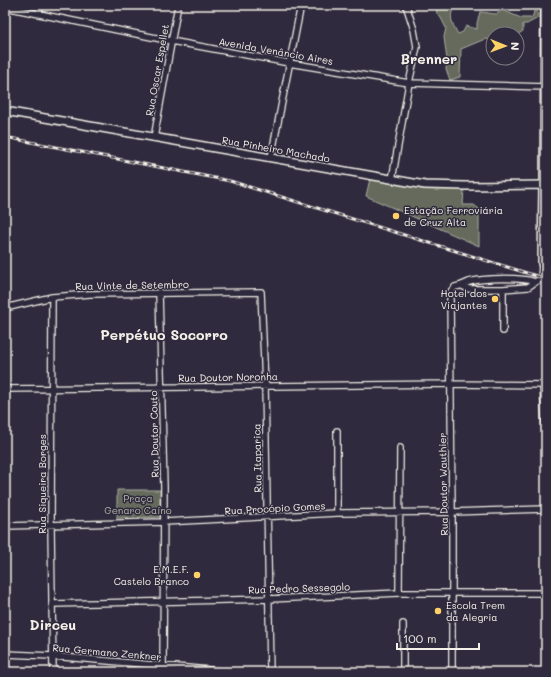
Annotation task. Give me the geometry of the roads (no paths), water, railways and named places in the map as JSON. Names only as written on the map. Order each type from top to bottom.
[{"type":"main road","name":"Rua Pinheiro Machado","points":[[5,111],[425,185],[544,185]]},
{"type":"main road","points":[[544,185],[544,265]]},
{"type":"street","points":[[39,13],[40,5]]},
{"type":"street","name":"Rua Oscar Espellet","points":[[154,138],[178,5]]},
{"type":"street","points":[[271,158],[300,5]]},
{"type":"street","points":[[392,180],[409,83],[417,47],[414,30],[406,5]]},
{"type":"street","points":[[544,5],[544,185]]},
{"type":"street","name":"Avenida Venâncio Aires","points":[[5,7],[171,41],[409,83],[544,87]]},
{"type":"street","points":[[462,286],[469,289],[528,287],[541,278],[544,265]]},
{"type":"street","points":[[462,286],[469,282],[492,279],[527,279],[534,282]]},
{"type":"street","name":"Rua Doutor Wauthier","points":[[452,672],[450,296],[451,291],[455,287],[462,286]]},
{"type":"street","points":[[503,289],[503,331]]},
{"type":"street","name":"Rua Vinte de Setembro","points":[[5,308],[52,297],[90,294],[158,292],[261,292]]},
{"type":"street","name":"Rua Doutor Couto","points":[[158,292],[162,387],[164,522],[163,669]]},
{"type":"street","name":"Rua Itaparica","points":[[261,292],[265,385],[270,598],[270,672]]},
{"type":"street","name":"Rua Siqueira Borges","points":[[52,297],[51,526],[53,672]]},
{"type":"street","name":"Rua Doutor Noronha","points":[[5,389],[265,385],[545,385]]},
{"type":"street","points":[[545,385],[546,438]]},
{"type":"street","points":[[337,431],[337,513]]},
{"type":"street","points":[[398,593],[400,448]]},
{"type":"street","name":"Rua Procópio Gomes","points":[[5,526],[164,522],[337,513],[452,512],[546,509]]},
{"type":"street","name":"Rua Pedro Sessegolo","points":[[52,604],[163,602],[398,593],[546,593]]},
{"type":"street","points":[[403,624],[403,672]]},
{"type":"street","name":"Rua Germano Zenkner","points":[[5,654],[52,656],[163,669],[232,672]]},
{"type":"railway","points":[[5,137],[230,181],[546,279]]},
{"type":"place","name":"Estação Ferroviária de Cruz Alta","points":[[396,216]]},
{"type":"place","name":"Hotel dos Viajantes","points":[[495,299]]},
{"type":"place","name":"E.M.E.F. Castelo Branco","points":[[197,575]]},
{"type":"place","name":"Escola Trem da Alegria","points":[[438,611]]},
{"type":"district","name":"Brenner","points":[[429,58]]},
{"type":"district","name":"Perpétuo Socorro","points":[[164,334]]},
{"type":"district","name":"Dirceu","points":[[53,624]]},
{"type":"park label","name":"Praça Genaro Caíno","points":[[138,504]]}]
